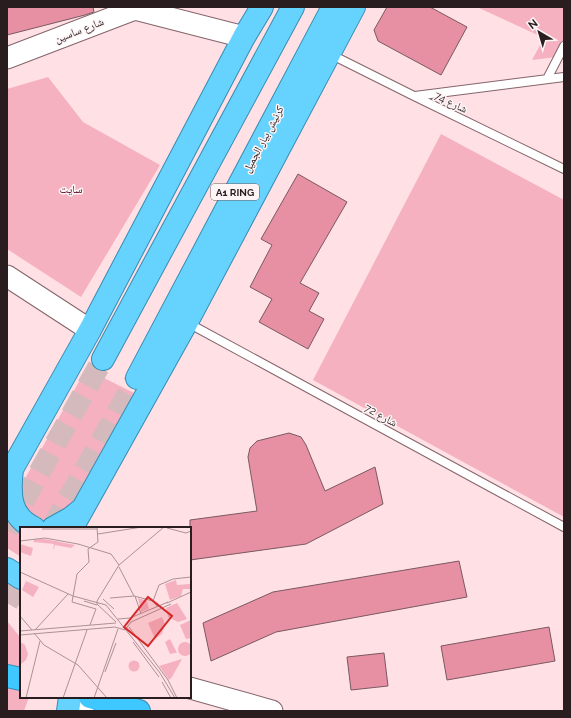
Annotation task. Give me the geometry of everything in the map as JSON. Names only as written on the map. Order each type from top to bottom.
[{"type":"highway","points":[[32,527],[27,525],[15,511],[10,495],[10,473],[90,330],[244,37],[262,7]]},
{"type":"highway","name":"A1 RING","points":[[103,359],[293,7]]},
{"type":"highway","name":"كرنيش بيار الجميل","points":[[137,378],[333,7]]},
{"type":"highway","points":[[73,527],[188,322],[354,7]]},
{"type":"highway","points":[[55,527],[71,518],[86,505]]},
{"type":"highway","points":[[79,527],[86,505]]},
{"type":"highway","points":[[7,569],[20,577]]},
{"type":"highway","points":[[7,676],[20,679]]},
{"type":"highway","points":[[68,711],[70,698]]},
{"type":"highway","points":[[93,698],[139,711]]},
{"type":"street","name":"شارع ساسين","points":[[7,58],[135,8],[244,37]]},
{"type":"street","points":[[7,276],[90,330]]},
{"type":"street","points":[[191,688],[272,711]]},
{"type":"street","points":[[80,711],[88,698]]},
{"type":"lane","points":[[547,79],[564,46]]},
{"type":"lane","name":"شارع 74","points":[[329,53],[564,169]]},
{"type":"lane","points":[[414,96],[564,77]]},
{"type":"lane","name":"شارع 72","points":[[188,322],[564,527]]},
{"type":"green space","points":[[477,7],[564,7],[564,56],[532,60],[544,38]]},
{"type":"green space","name":"سايت","points":[[48,77],[83,122],[160,165],[81,297],[7,249],[7,89]]},
{"type":"green space","points":[[441,134],[564,200],[564,517],[313,380]]},
{"type":"green space","points":[[86,369],[134,393],[68,514],[60,520],[43,523],[30,513],[24,504],[22,484]]},
{"type":"green space","points":[[12,518],[20,530],[20,556],[7,548],[7,525]]},
{"type":"green space","points":[[7,621],[20,637],[20,698],[29,698],[24,711],[7,711]]},
{"type":"building","points":[[7,7],[93,7],[94,12],[7,35]]},
{"type":"building","points":[[387,7],[430,7],[467,27],[441,75],[378,41],[374,30]]},
{"type":"building","points":[[298,174],[347,202],[300,283],[319,293],[309,311],[324,319],[308,349],[259,322],[272,299],[250,287],[272,245],[261,239]]},
{"type":"building","points":[[289,433],[301,437],[306,445],[325,491],[375,467],[383,504],[306,544],[191,560],[190,520],[257,511],[248,457],[250,448],[257,441]]},
{"type":"building","points":[[459,561],[467,597],[276,632],[211,661],[203,623],[273,592]]},
{"type":"building","points":[[549,627],[555,661],[447,680],[441,646]]},
{"type":"building","points":[[384,653],[388,686],[351,690],[347,657]]},
{"type":"tunnel","points":[[7,530],[103,359]]},
{"type":"tunnel","points":[[53,527],[137,378]]},
{"type":"tunnel","points":[[7,603],[20,582]]}]
